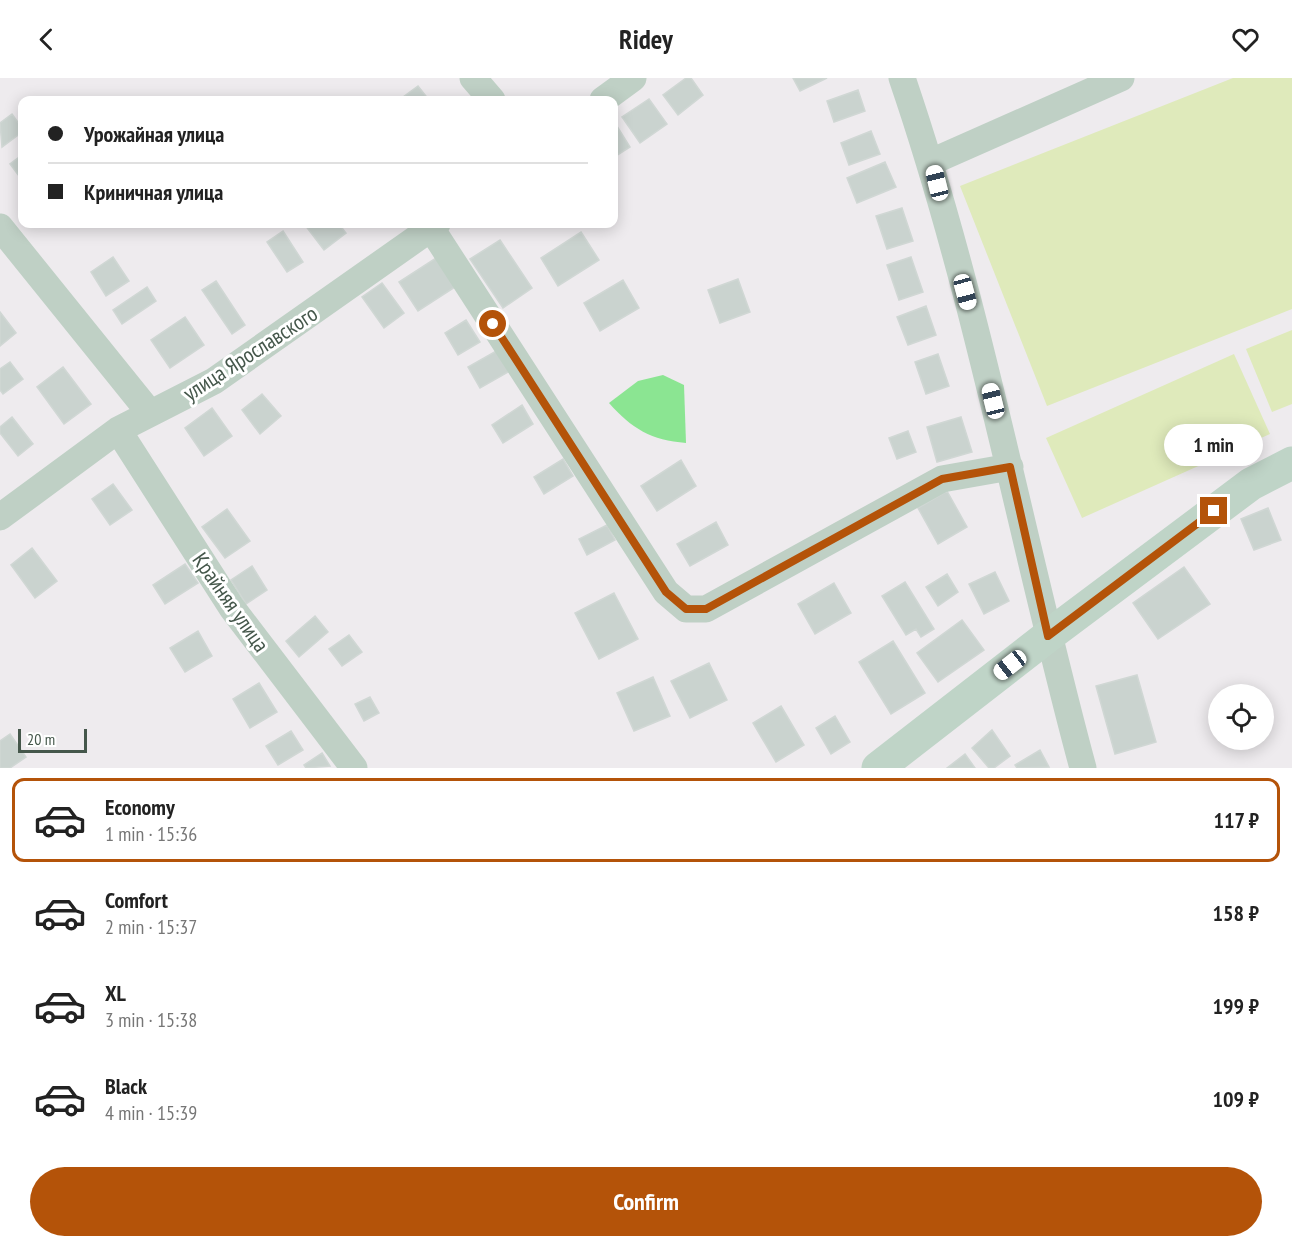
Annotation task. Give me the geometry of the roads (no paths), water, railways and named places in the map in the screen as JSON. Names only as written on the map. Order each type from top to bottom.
[{"type":"street","points":[[473,78],[489,96]]},
{"type":"street","points":[[608,96],[633,78]]},
{"type":"street","points":[[902,78],[931,162],[1010,467],[1048,636],[1083,768]]},
{"type":"street","points":[[931,162],[1121,78]]},
{"type":"street","points":[[0,227],[150,413]]},
{"type":"street","name":"улица Ярославского","points":[[0,517],[118,430],[214,381],[431,228]]},
{"type":"street","points":[[435,228],[666,592],[686,609],[706,609],[942,479],[1010,467]]},
{"type":"street","name":"Крайняя улица","points":[[118,430],[232,608],[354,768]]},
{"type":"street","points":[[878,768],[1048,636],[1251,484],[1292,463]]}]
